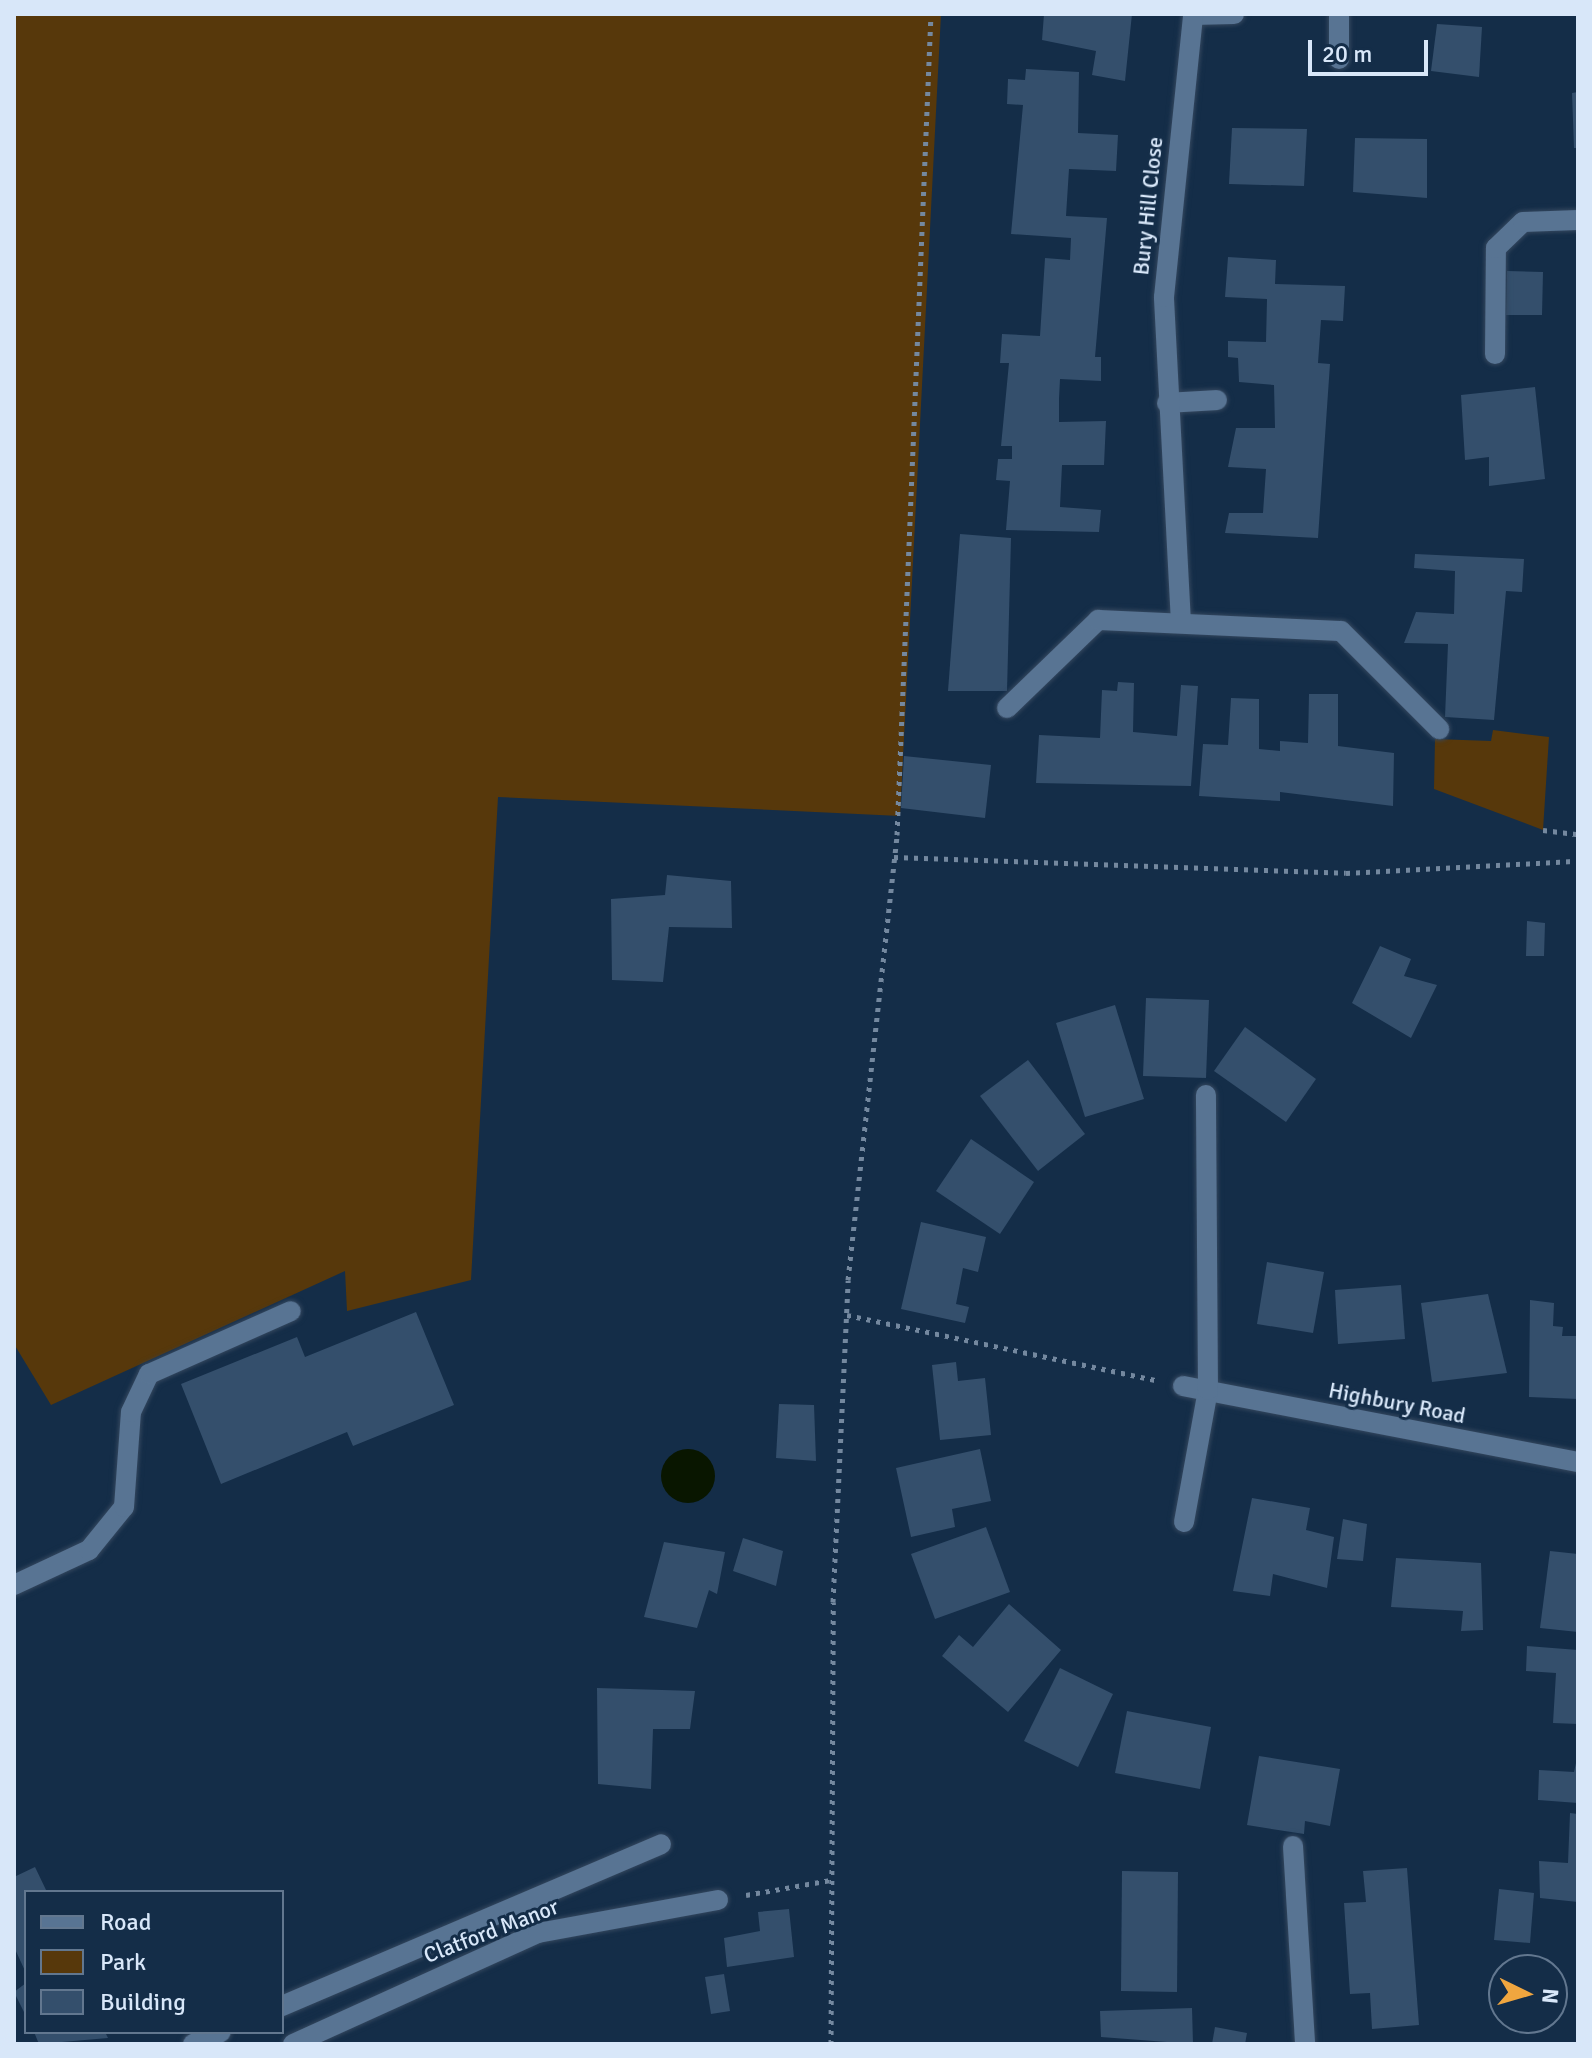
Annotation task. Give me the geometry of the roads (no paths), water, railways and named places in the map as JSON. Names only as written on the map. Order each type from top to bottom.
[{"type":"street","name":"Bury Hill Close","points":[[1181,623],[1183,566],[1167,403],[1165,254],[1193,14],[1234,14]]},
{"type":"street","points":[[1339,14],[1339,59]]},
{"type":"street","points":[[1495,354],[1496,248],[1523,222],[1578,220]]},
{"type":"street","points":[[1167,403],[1217,400]]},
{"type":"street","points":[[1007,708],[1098,620],[1181,623],[1341,631],[1439,729]]},
{"type":"street","points":[[1184,1522],[1208,1390],[1206,1095]]},
{"type":"street","points":[[14,1585],[89,1550],[124,1507],[131,1412],[149,1374],[291,1311]]},
{"type":"street","name":"Highbury Road","points":[[1183,1386],[1578,1462]]},
{"type":"street","points":[[284,2005],[661,1844]]},
{"type":"street","points":[[1293,1846],[1305,2044]]},
{"type":"street","name":"Clatford Manor","points":[[293,2044],[538,1933],[718,1900]]},
{"type":"street","points":[[193,2044],[216,2034]]}]
